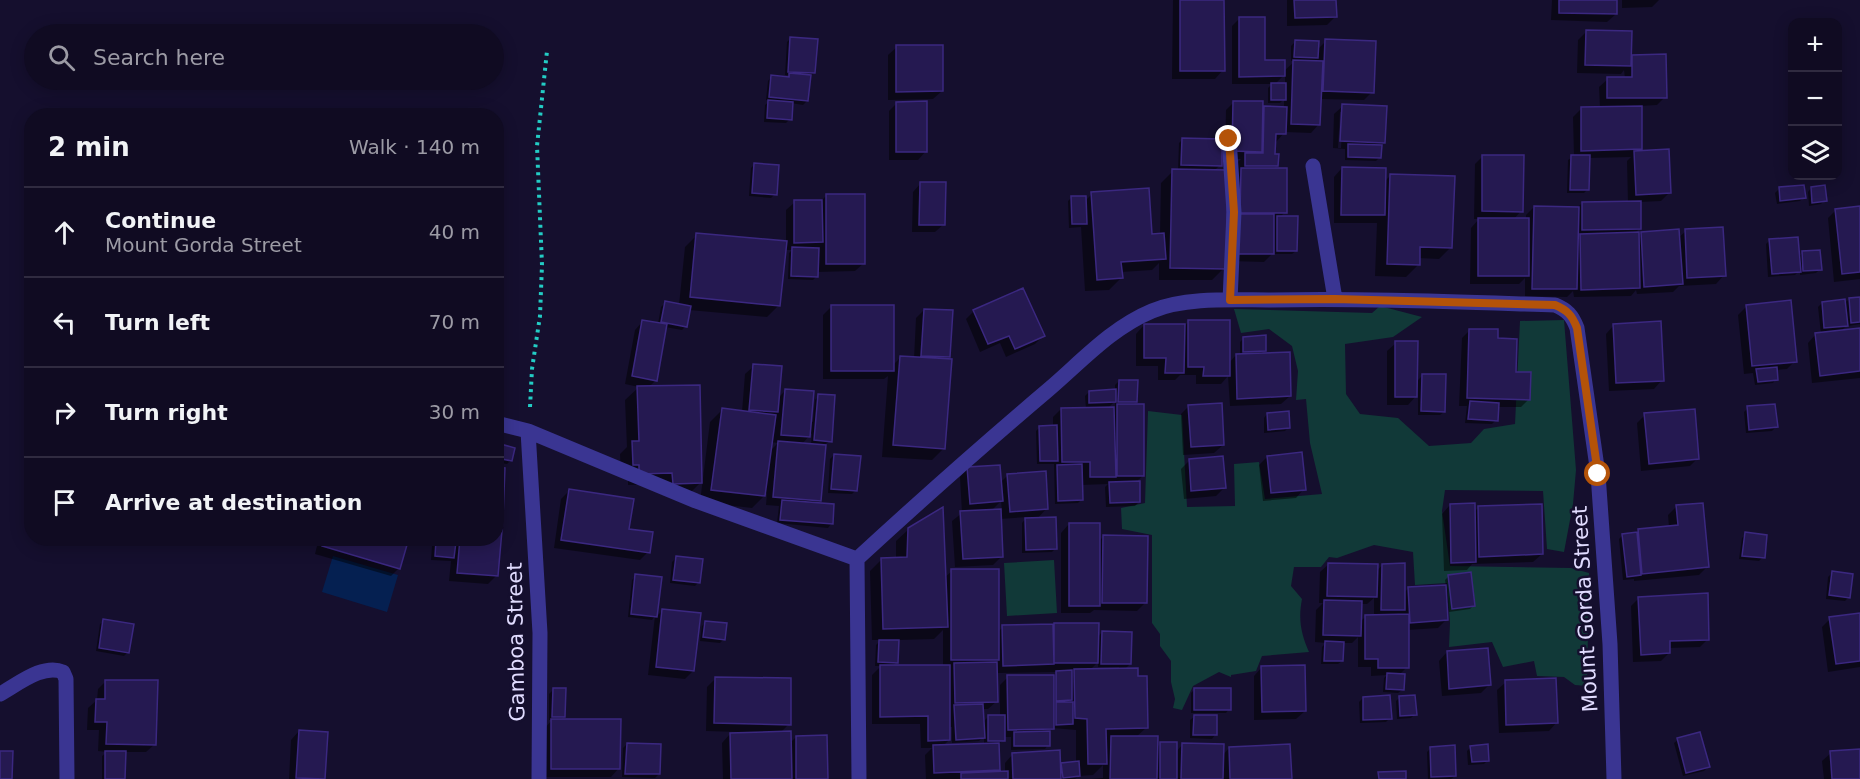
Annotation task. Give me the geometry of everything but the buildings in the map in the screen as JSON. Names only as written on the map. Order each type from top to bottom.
[{"type":"street","points":[[1229,139],[1234,212],[1230,300]]},
{"type":"street","points":[[859,779],[857,559],[958,466],[1103,341],[1132,321],[1154,310],[1175,304],[1230,300],[1335,299],[1313,166]]},
{"type":"street","name":"Mount Gorda Street","points":[[1335,299],[1555,305],[1567,310],[1573,318],[1577,328],[1598,474],[1610,644],[1614,779]]},
{"type":"street","points":[[504,425],[528,431],[696,501],[857,559]]},
{"type":"street","name":"Gamboa Street","points":[[528,431],[540,633],[539,779]]},
{"type":"street","points":[[0,694],[38,673],[56,669],[63,672],[66,679],[67,779]]},
{"type":"path","points":[[528,431],[532,369],[540,316],[542,265],[537,146],[547,51]]},
{"type":"green space","points":[[1380,306],[1422,317],[1393,337],[1345,344],[1346,394],[1360,414],[1398,418],[1429,446],[1471,443],[1484,429],[1515,424],[1520,321],[1564,320],[1576,470],[1573,504],[1564,552],[1547,549],[1543,491],[1445,490],[1442,511],[1450,566],[1571,568],[1589,573],[1587,686],[1575,685],[1564,677],[1537,676],[1534,661],[1503,667],[1492,642],[1449,647],[1447,583],[1415,585],[1413,552],[1374,545],[1337,558],[1329,557],[1321,567],[1294,567],[1291,586],[1302,599],[1301,626],[1309,652],[1262,656],[1256,671],[1231,675],[1231,677],[1219,672],[1193,686],[1182,710],[1173,708],[1175,699],[1171,682],[1171,661],[1160,646],[1160,634],[1152,623],[1152,535],[1122,529],[1121,508],[1145,503],[1148,411],[1182,415],[1187,507],[1235,506],[1234,464],[1259,462],[1265,499],[1322,494],[1310,443],[1306,399],[1296,400],[1298,371],[1292,346],[1269,329],[1241,333],[1234,309],[1372,313]]},
{"type":"green space","points":[[1054,560],[1057,613],[1007,616],[1004,563]]},
{"type":"water","points":[[333,556],[398,575],[387,612],[322,592]]},
{"type":"route","points":[[1229,139],[1234,212],[1230,300],[1335,299],[1555,305],[1567,310],[1577,328],[1598,474]]}]
